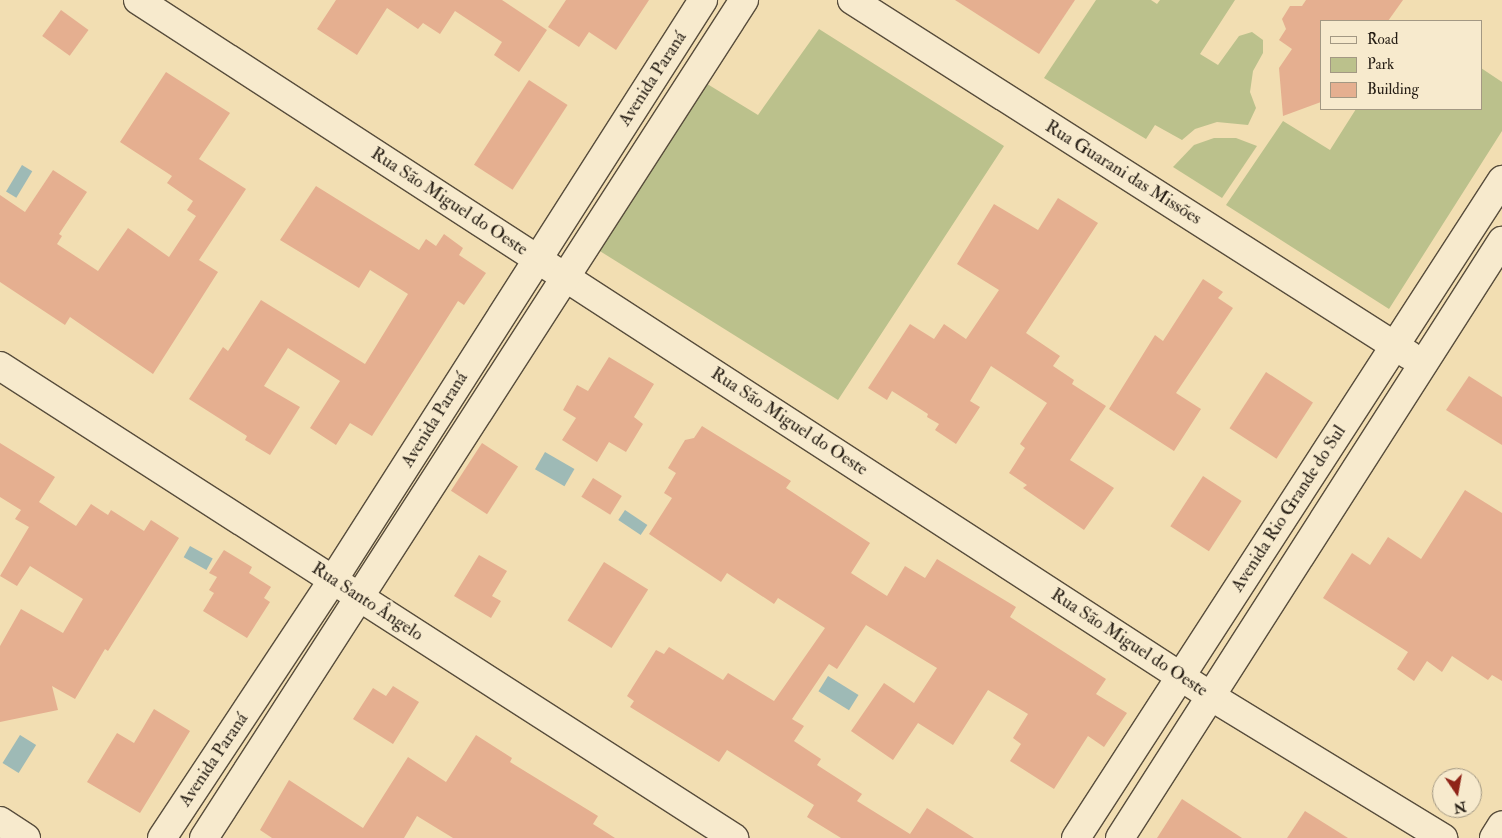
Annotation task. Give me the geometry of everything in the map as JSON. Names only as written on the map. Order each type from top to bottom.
[{"type":"street","name":"Rua São Miguel do Oeste","points":[[138,0],[1212,697],[1443,838]]},
{"type":"street","name":"Avenida Paraná","points":[[162,838],[333,580],[703,0]]},
{"type":"street","name":"Avenida Paraná","points":[[204,838],[744,0]]},
{"type":"street","name":"Rua Guarani das Missões","points":[[852,0],[1423,364]]},
{"type":"street","name":"Avenida Rio Grande do Sul","points":[[1076,838],[1502,180]]},
{"type":"street","name":"Avenida Rio Grande do Sul","points":[[1120,838],[1502,241]]},
{"type":"street","name":"Rua Santo Ângelo","points":[[0,366],[734,838]]},
{"type":"street","points":[[0,821],[26,838]]},
{"type":"street","points":[[1494,838],[1502,825]]},
{"type":"green space","points":[[1096,0],[1151,0],[1157,4],[1160,0],[1235,0],[1200,54],[1218,65],[1239,36],[1252,32],[1263,40],[1263,53],[1253,71],[1250,92],[1256,108],[1248,125],[1217,122],[1195,129],[1182,140],[1155,125],[1146,139],[1044,78]]},
{"type":"green space","points":[[819,29],[1004,146],[838,400],[595,248],[704,82],[758,115]]},
{"type":"green space","points":[[1482,69],[1502,82],[1502,131],[1389,309],[1226,205],[1283,121],[1330,150],[1355,110],[1482,110]]},
{"type":"green space","points":[[1214,138],[1236,138],[1257,146],[1222,198],[1173,167],[1194,145]]},
{"type":"water","points":[[22,165],[32,171],[16,198],[6,192]]},
{"type":"water","points":[[545,452],[574,469],[564,486],[535,469]]},
{"type":"water","points":[[625,510],[647,525],[641,535],[618,520]]},
{"type":"water","points":[[190,546],[213,559],[206,570],[184,557]]},
{"type":"water","points":[[828,676],[859,695],[849,710],[818,691]]},
{"type":"water","points":[[20,735],[36,745],[19,773],[3,763]]},
{"type":"building","points":[[336,0],[502,0],[547,30],[519,72],[494,55],[502,42],[455,11],[440,34],[423,23],[418,29],[387,8],[357,55],[317,29]]},
{"type":"building","points":[[566,0],[649,0],[616,50],[589,32],[579,47],[548,27]]},
{"type":"building","points":[[955,0],[1075,0],[1039,54]]},
{"type":"building","points":[[1306,0],[1403,0],[1389,20],[1320,20],[1320,102],[1283,116],[1279,68],[1292,49],[1279,40],[1286,29],[1282,19],[1290,6],[1302,6]]},
{"type":"building","points":[[61,10],[89,30],[70,56],[42,36]]},
{"type":"building","points":[[166,72],[230,113],[199,159],[246,189],[199,260],[218,272],[153,374],[70,317],[65,325],[0,282],[0,195],[25,212],[53,170],[87,192],[59,234],[62,236],[57,244],[98,271],[128,228],[169,257],[196,216],[187,210],[193,201],[167,183],[172,176],[120,142]]},
{"type":"building","points":[[529,80],[568,105],[513,190],[474,165]]},
{"type":"building","points":[[316,186],[419,250],[426,239],[436,246],[444,234],[463,248],[459,255],[486,273],[464,305],[458,301],[372,436],[350,423],[336,445],[310,428],[340,381],[288,348],[264,386],[300,407],[270,455],[245,440],[247,436],[189,399],[223,347],[228,351],[261,300],[365,364],[408,294],[370,270],[359,288],[280,240]]},
{"type":"building","points":[[1058,198],[1098,223],[1026,333],[1060,356],[1053,366],[1074,380],[1072,384],[1106,406],[1070,460],[1114,488],[1084,530],[1023,488],[1027,485],[1009,473],[1025,448],[1020,444],[1047,403],[991,366],[970,401],[980,407],[956,444],[935,430],[939,424],[927,417],[928,414],[892,391],[887,400],[868,388],[910,324],[934,339],[944,324],[966,339],[999,290],[957,264],[994,204],[1038,230]]},
{"type":"building","points":[[1203,279],[1223,292],[1218,298],[1233,308],[1176,393],[1201,409],[1174,451],[1109,409],[1155,335],[1163,341]]},
{"type":"building","points":[[609,357],[654,384],[634,417],[643,424],[626,452],[609,442],[597,462],[562,440],[576,418],[563,410],[577,385],[588,391]]},
{"type":"building","points":[[1266,372],[1313,402],[1276,459],[1230,428]]},
{"type":"building","points":[[1469,376],[1502,397],[1502,445],[1446,410]]},
{"type":"building","points":[[702,426],[791,481],[786,488],[870,543],[851,573],[887,596],[905,566],[925,578],[937,559],[1016,607],[1010,617],[1106,679],[1096,694],[1127,713],[1104,747],[1088,736],[1054,789],[1010,761],[1021,744],[1013,738],[1028,714],[988,690],[953,745],[918,723],[893,760],[851,731],[884,683],[914,703],[937,668],[866,625],[837,669],[829,664],[792,719],[804,726],[794,741],[821,759],[817,765],[862,794],[857,801],[910,834],[927,808],[974,838],[841,838],[807,817],[814,805],[727,750],[719,762],[630,707],[634,701],[627,696],[656,650],[664,654],[669,647],[723,680],[728,673],[774,701],[825,628],[778,598],[774,604],[727,573],[721,582],[649,534],[672,498],[664,493],[676,473],[668,468],[685,440],[694,438]]},
{"type":"building","points":[[0,443],[55,477],[39,502],[76,526],[91,504],[108,515],[111,510],[144,531],[151,520],[179,538],[108,651],[105,649],[75,699],[52,686],[58,710],[0,722],[0,646],[21,609],[63,633],[83,599],[30,566],[17,586],[0,576],[29,527],[15,519],[21,510],[0,497]]},
{"type":"building","points":[[482,443],[518,466],[487,514],[451,491]]},
{"type":"building","points":[[1203,476],[1242,501],[1209,551],[1170,526]]},
{"type":"building","points":[[593,478],[622,496],[610,515],[581,497]]},
{"type":"building","points":[[1465,490],[1502,513],[1502,681],[1492,675],[1488,680],[1452,656],[1442,672],[1427,661],[1414,681],[1397,669],[1408,652],[1323,598],[1352,553],[1370,565],[1388,537],[1421,559]]},
{"type":"building","points":[[224,550],[252,567],[249,573],[271,587],[264,598],[270,602],[247,638],[203,611],[214,593],[209,590],[217,577],[209,573]]},
{"type":"building","points":[[479,555],[507,571],[492,596],[501,601],[491,618],[454,596]]},
{"type":"building","points":[[604,562],[648,590],[612,648],[567,621]]},
{"type":"building","points":[[393,686],[419,702],[393,744],[353,719],[373,688],[386,696]]},
{"type":"building","points":[[154,709],[190,731],[140,813],[87,782],[117,733],[134,743]]},
{"type":"building","points":[[476,735],[512,758],[510,762],[598,816],[593,824],[615,838],[453,838],[417,816],[404,838],[272,838],[260,830],[289,780],[363,828],[408,757],[446,782]]},
{"type":"building","points":[[1182,799],[1242,838],[1157,838]]},
{"type":"building","points":[[1305,811],[1348,838],[1287,838]]}]
